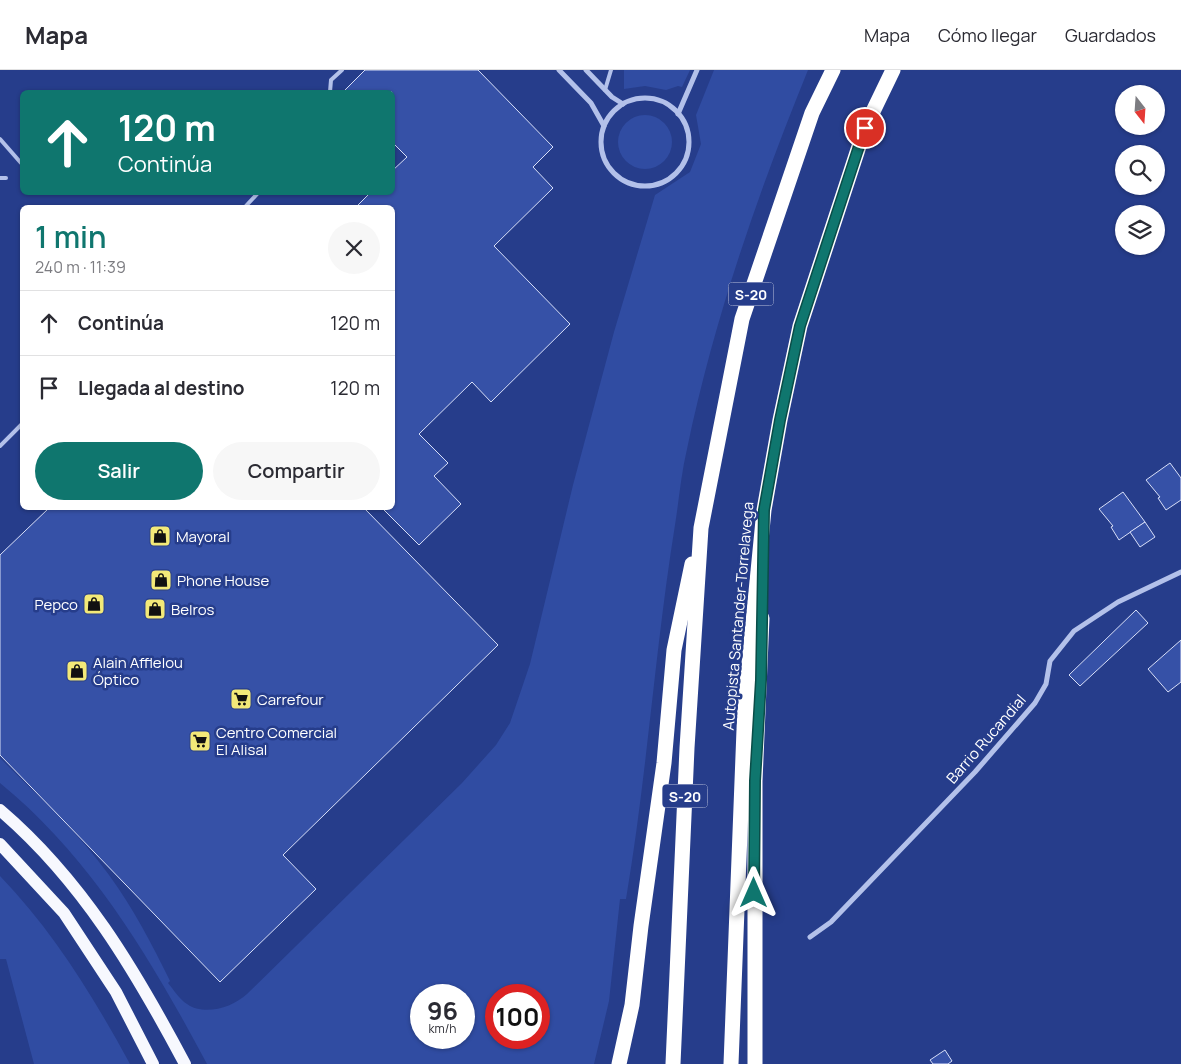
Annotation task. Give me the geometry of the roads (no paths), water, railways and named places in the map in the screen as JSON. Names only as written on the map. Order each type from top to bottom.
[{"type":"highway","name":"S-20","points":[[673,1064],[688,739],[701,528],[742,319],[812,113],[833,70]]},
{"type":"highway","name":"Autopista Santander-Torrelavega","points":[[731,1064],[744,704],[764,510],[780,420],[800,326],[865,128],[893,70]]},
{"type":"highway","points":[[755,1064],[755,781],[761,680],[764,510]]},
{"type":"highway","points":[[619,1064],[632,1005],[640,926],[664,763],[674,650],[686,588],[701,528]]},
{"type":"main road","points":[[0,810],[73,884],[95,913],[136,976],[185,1064]]},
{"type":"main road","points":[[0,844],[64,913],[116,992],[153,1064]]},
{"type":"street","points":[[559,70],[591,103],[604,126]]},
{"type":"street","points":[[586,70],[605,90],[623,104]]},
{"type":"street","points":[[678,114],[697,70]]},
{"type":"street","points":[[636,100],[656,100],[668,105],[678,114],[688,135],[686,158],[672,177],[650,186],[628,183],[610,169],[602,148],[604,126],[612,114],[623,104],[636,100]]},
{"type":"street","name":"Barrio Rucandial","points":[[810,937],[831,922],[852,901],[975,772],[1035,703],[1046,684],[1050,661],[1074,631],[1118,602],[1181,572]]},
{"type":"lane","points":[[330,90],[331,80],[342,70]]},
{"type":"lane","points":[[605,90],[611,70]]},
{"type":"lane","points":[[0,139],[20,162]]},
{"type":"lane","points":[[0,178],[6,178]]},
{"type":"lane","points":[[247,205],[256,195]]},
{"type":"lane","points":[[0,446],[20,426]]},
{"type":"place","name":"Mayoral","points":[[160,536]]},
{"type":"place","name":"Phone House","points":[[161,580]]},
{"type":"place","name":"Pepco","points":[[94,604]]},
{"type":"place","name":"Belros","points":[[155,609]]},
{"type":"place","name":"Alain Afflelou Óptico","points":[[77,671]]},
{"type":"place","name":"Carrefour","points":[[241,699]]},
{"type":"place","name":"Centro Comercial El Alisal","points":[[200,741]]}]
